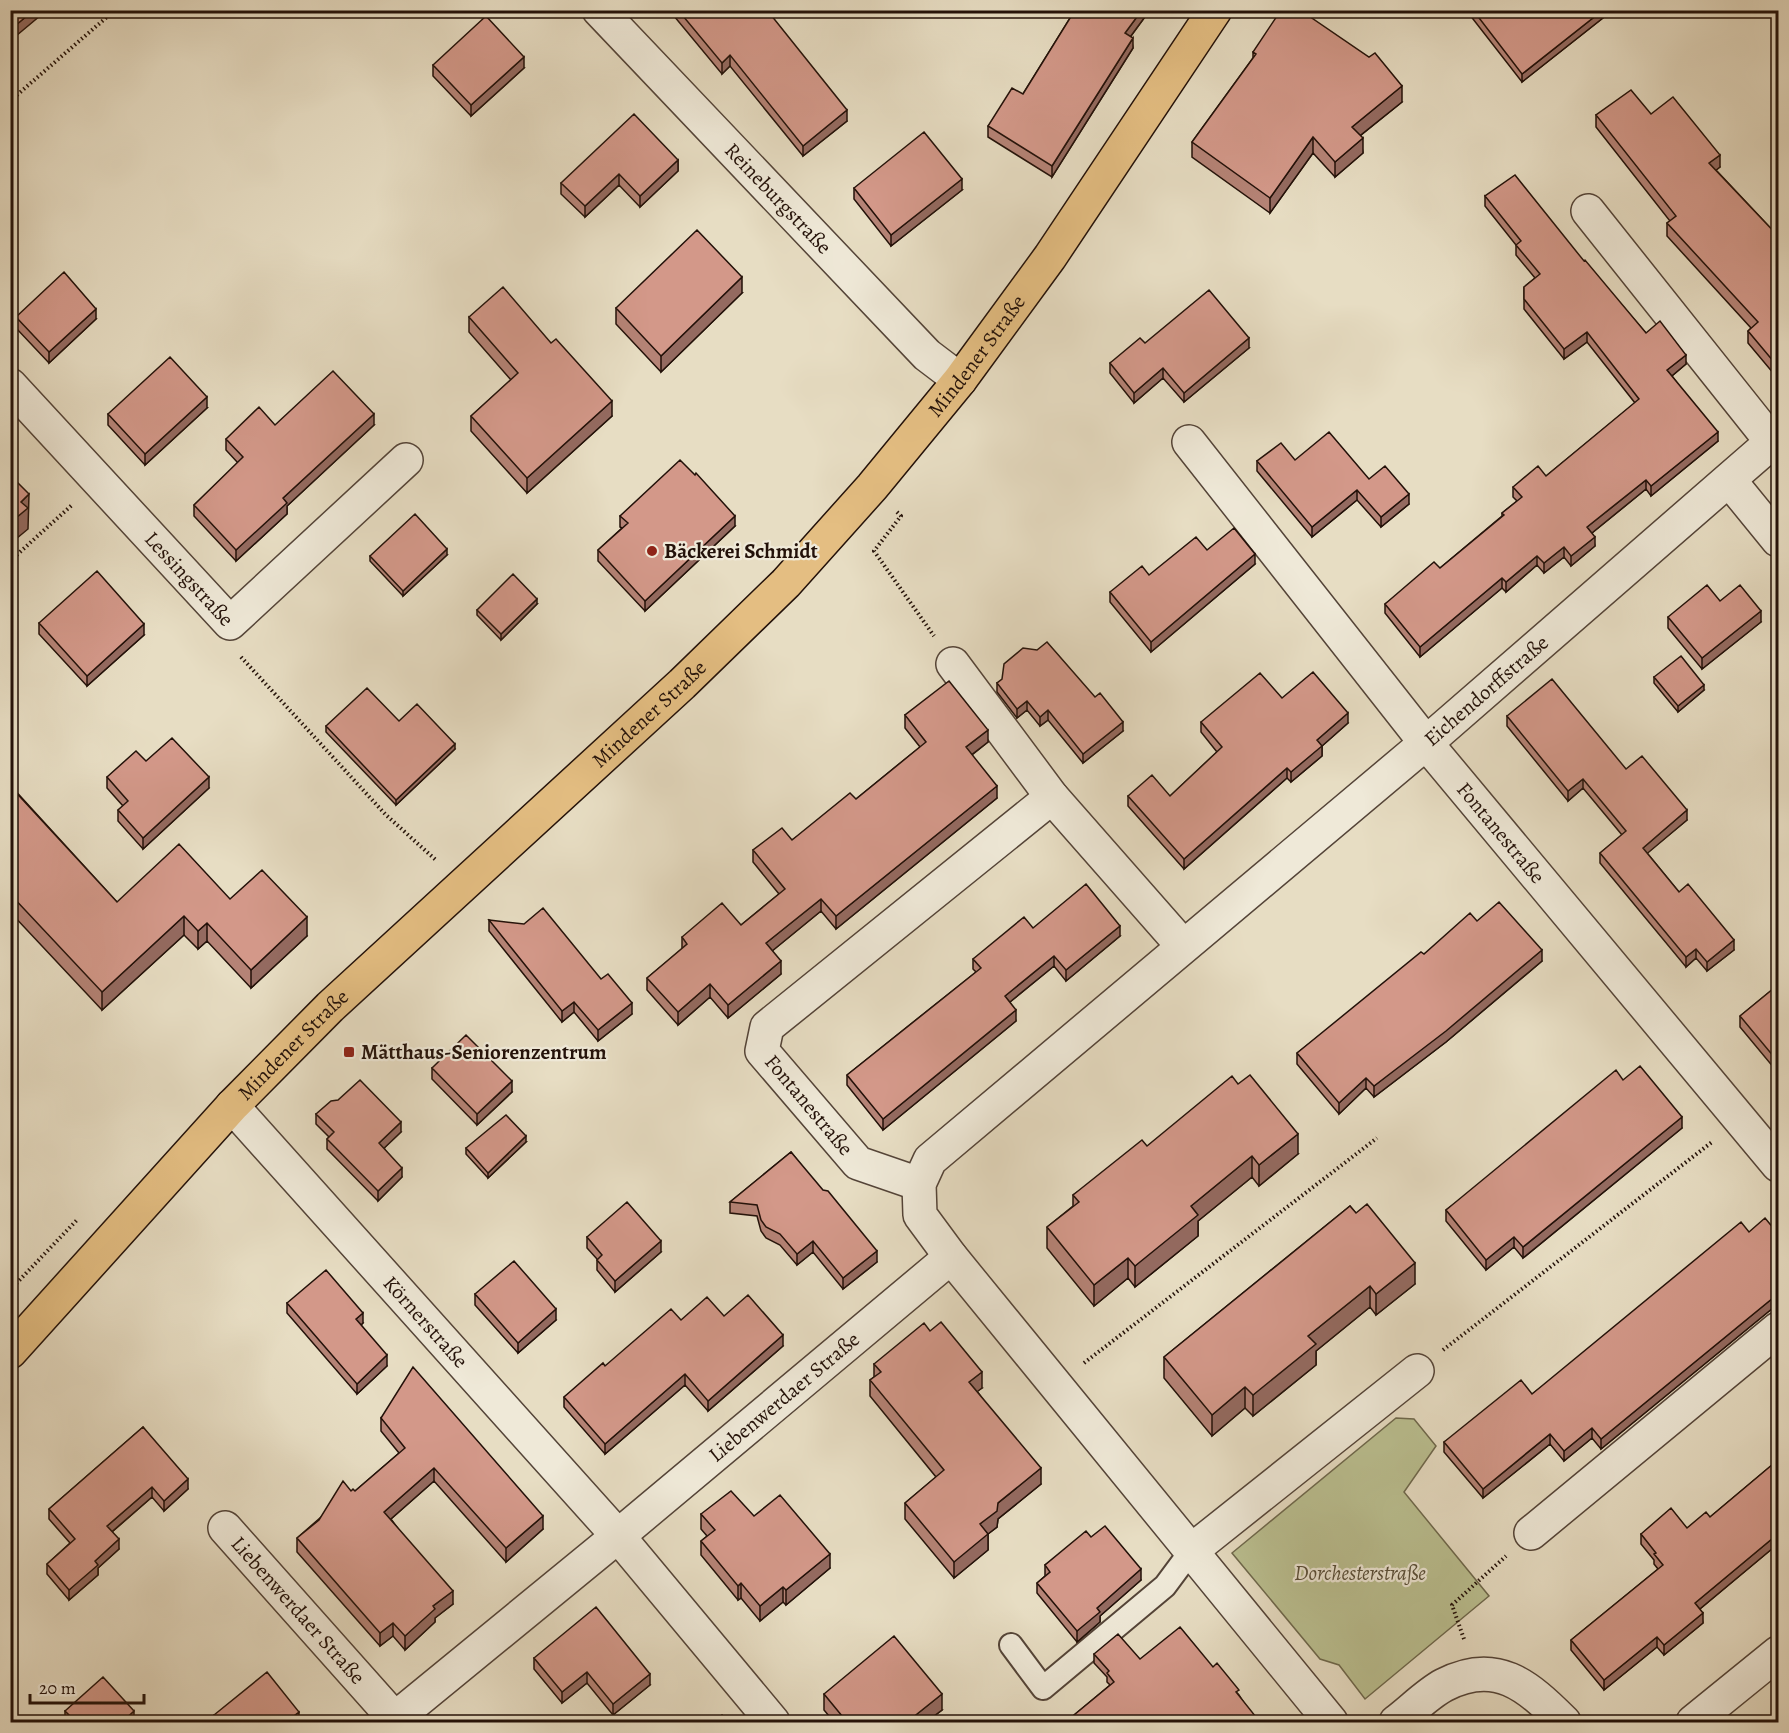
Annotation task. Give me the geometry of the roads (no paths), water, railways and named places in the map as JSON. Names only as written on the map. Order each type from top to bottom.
[{"type":"main road","name":"Mindener Straße","points":[[10,1352],[232,1106],[346,992],[786,583],[872,487],[960,380],[1050,257],[1215,10]]},
{"type":"street","name":"Reineburgstraße","points":[[599,10],[927,355],[960,380]]},
{"type":"street","name":"Eichendorffstraße","points":[[1189,442],[1426,743],[1772,442],[1588,211]]},
{"type":"street","name":"Lessingstraße","points":[[10,385],[230,622],[406,460]]},
{"type":"street","points":[[1729,480],[1779,540]]},
{"type":"street","points":[[953,664],[1052,796],[1183,946]]},
{"type":"street","points":[[1331,1722],[951,1257],[920,1215],[919,1184],[930,1160],[1426,743]]},
{"type":"street","name":"Fontanestraße","points":[[1426,743],[1779,1165]]},
{"type":"street","name":"Fontanestraße","points":[[919,1184],[858,1163],[762,1051],[767,1027],[1052,796]]},
{"type":"street","name":"Körnerstraße","points":[[232,1106],[618,1536]]},
{"type":"street","name":"Liebenwerdaer Straße","points":[[225,1528],[393,1721],[951,1257]]},
{"type":"street","points":[[1532,1533],[1779,1329]]},
{"type":"street","points":[[1191,1551],[1417,1371]]},
{"type":"street","points":[[618,1536],[773,1722]]},
{"type":"street","points":[[1693,1722],[1779,1653]]},
{"type":"street","points":[[1396,1722],[1443,1686],[1475,1673],[1507,1677],[1541,1700],[1563,1722]]},
{"type":"lane","points":[[1011,1645],[1043,1688],[1165,1586],[1191,1551]]},
{"type":"place","name":"Bäckerei Schmidt","points":[[652,551]]},
{"type":"place","name":"Mätthaus-Seniorenzentrum","points":[[349,1052]]},
{"type":"park label","name":"Dorchesterstraße","points":[[1360,1573]]}]
